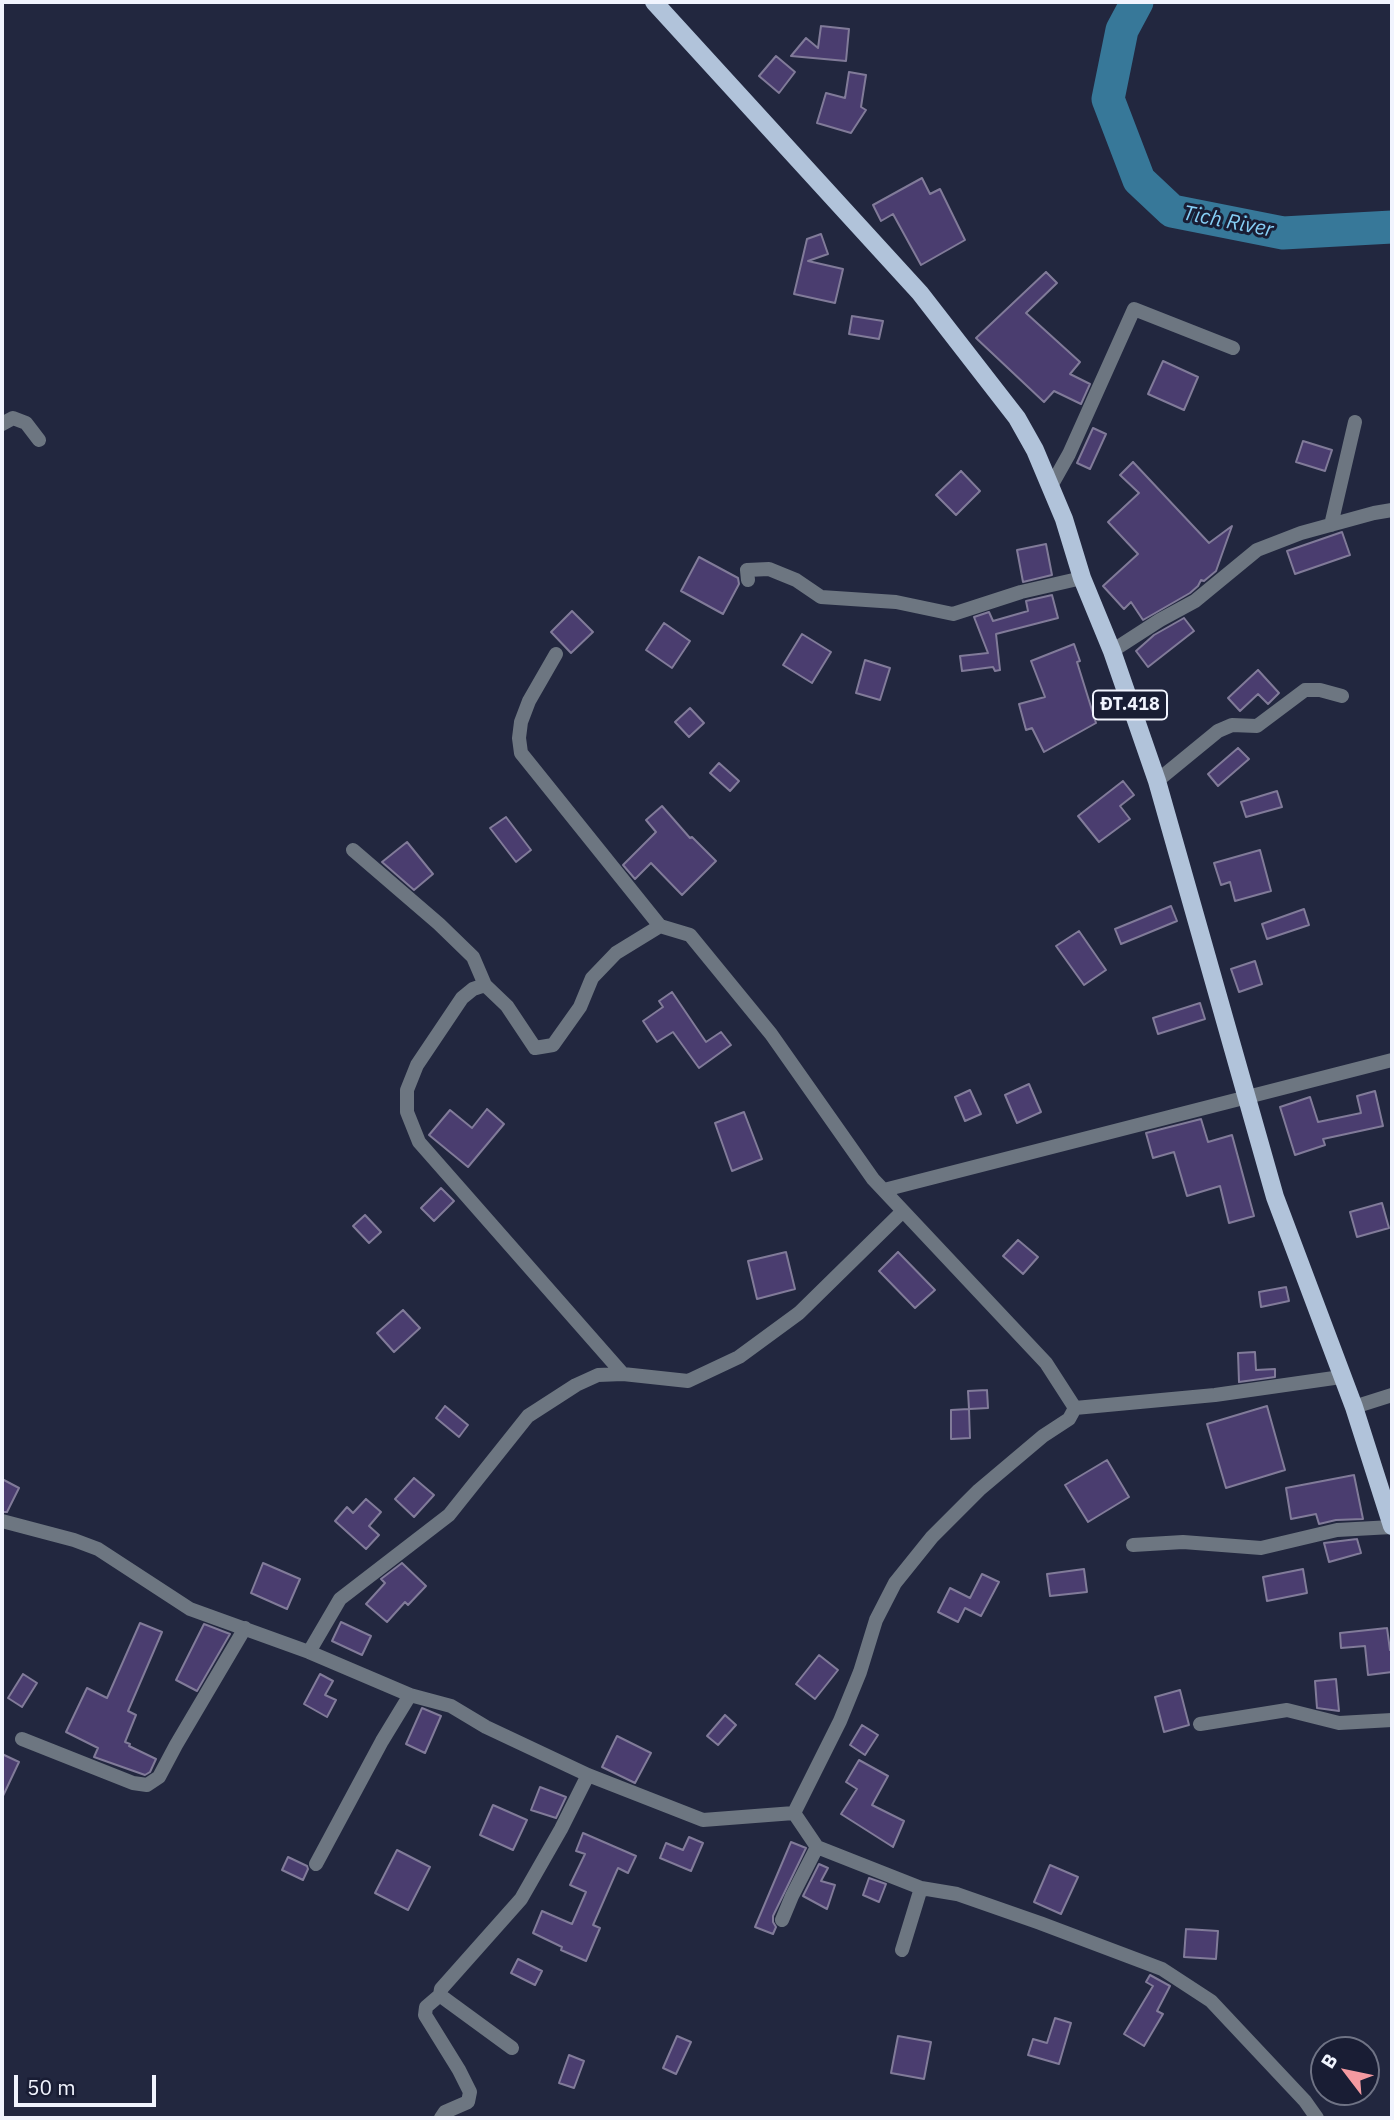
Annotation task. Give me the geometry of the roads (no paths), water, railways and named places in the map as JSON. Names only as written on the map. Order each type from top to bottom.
[{"type":"main road","name":"ĐT.418","points":[[654,2],[920,293],[1017,418],[1035,450],[1112,651],[1157,781],[1275,1196],[1354,1407],[1392,1527]]},
{"type":"street","points":[[1051,486],[1069,454],[1134,309],[1233,348]]},
{"type":"street","points":[[2,424],[13,418],[26,423],[39,440]]},
{"type":"street","points":[[1331,525],[1355,422]]},
{"type":"street","points":[[1112,651],[1195,601],[1257,550],[1331,525],[1392,510]]},
{"type":"street","points":[[748,580],[747,570],[769,569],[796,580],[821,597],[896,602],[953,614],[1021,592],[1082,578]]},
{"type":"street","points":[[556,654],[529,701],[521,722],[521,753],[660,926],[690,935],[771,1034],[873,1179],[1046,1363],[1075,1408]]},
{"type":"street","points":[[1157,781],[1218,731],[1232,725],[1257,726],[1305,690],[1320,690],[1342,696]]},
{"type":"street","points":[[353,850],[473,957],[485,985],[507,1006],[535,1048],[553,1045],[580,1007],[592,978],[616,953],[660,926]]},
{"type":"street","points":[[485,985],[473,989],[462,999],[417,1065],[407,1090],[407,1112],[419,1143],[623,1374]]},
{"type":"street","points":[[884,1190],[1392,1060]]},
{"type":"street","points":[[309,1652],[341,1599],[449,1515],[528,1416],[576,1385],[598,1375],[623,1374],[688,1381],[738,1357],[799,1313],[903,1211]]},
{"type":"street","points":[[1075,1408],[1215,1395],[1341,1377]]},
{"type":"street","points":[[1354,1407],[1392,1395]]},
{"type":"street","points":[[794,1813],[840,1721],[860,1672],[876,1620],[895,1583],[979,1490],[1043,1436],[1069,1419],[1075,1408]]},
{"type":"street","points":[[2,1521],[98,1549],[190,1609],[309,1652],[410,1695],[451,1706],[486,1727],[588,1775],[703,1820],[794,1813]]},
{"type":"street","points":[[1133,1545],[1183,1542],[1261,1548],[1337,1530],[1392,1527]]},
{"type":"street","points":[[22,1739],[133,1783],[147,1785],[159,1777],[245,1628]]},
{"type":"street","points":[[316,1864],[382,1741],[410,1695]]},
{"type":"street","points":[[1200,1724],[1287,1710],[1339,1723],[1392,1720]]},
{"type":"street","points":[[441,2118],[444,2112],[468,2102],[470,2092],[425,2015],[426,2007],[440,1995],[447,1980],[521,1899],[588,1775]]},
{"type":"street","points":[[794,1813],[817,1847],[921,1888],[957,1894],[1162,1969],[1211,2001],[1305,2101],[1317,2118]]},
{"type":"street","points":[[782,1920],[817,1847]]},
{"type":"street","points":[[902,1950],[921,1888]]},
{"type":"street","points":[[440,1995],[512,2048]]},
{"type":"waterway","name":"Tich River","points":[[1137,2],[1122,30],[1108,99],[1139,180],[1172,211],[1283,233],[1392,227]]}]
